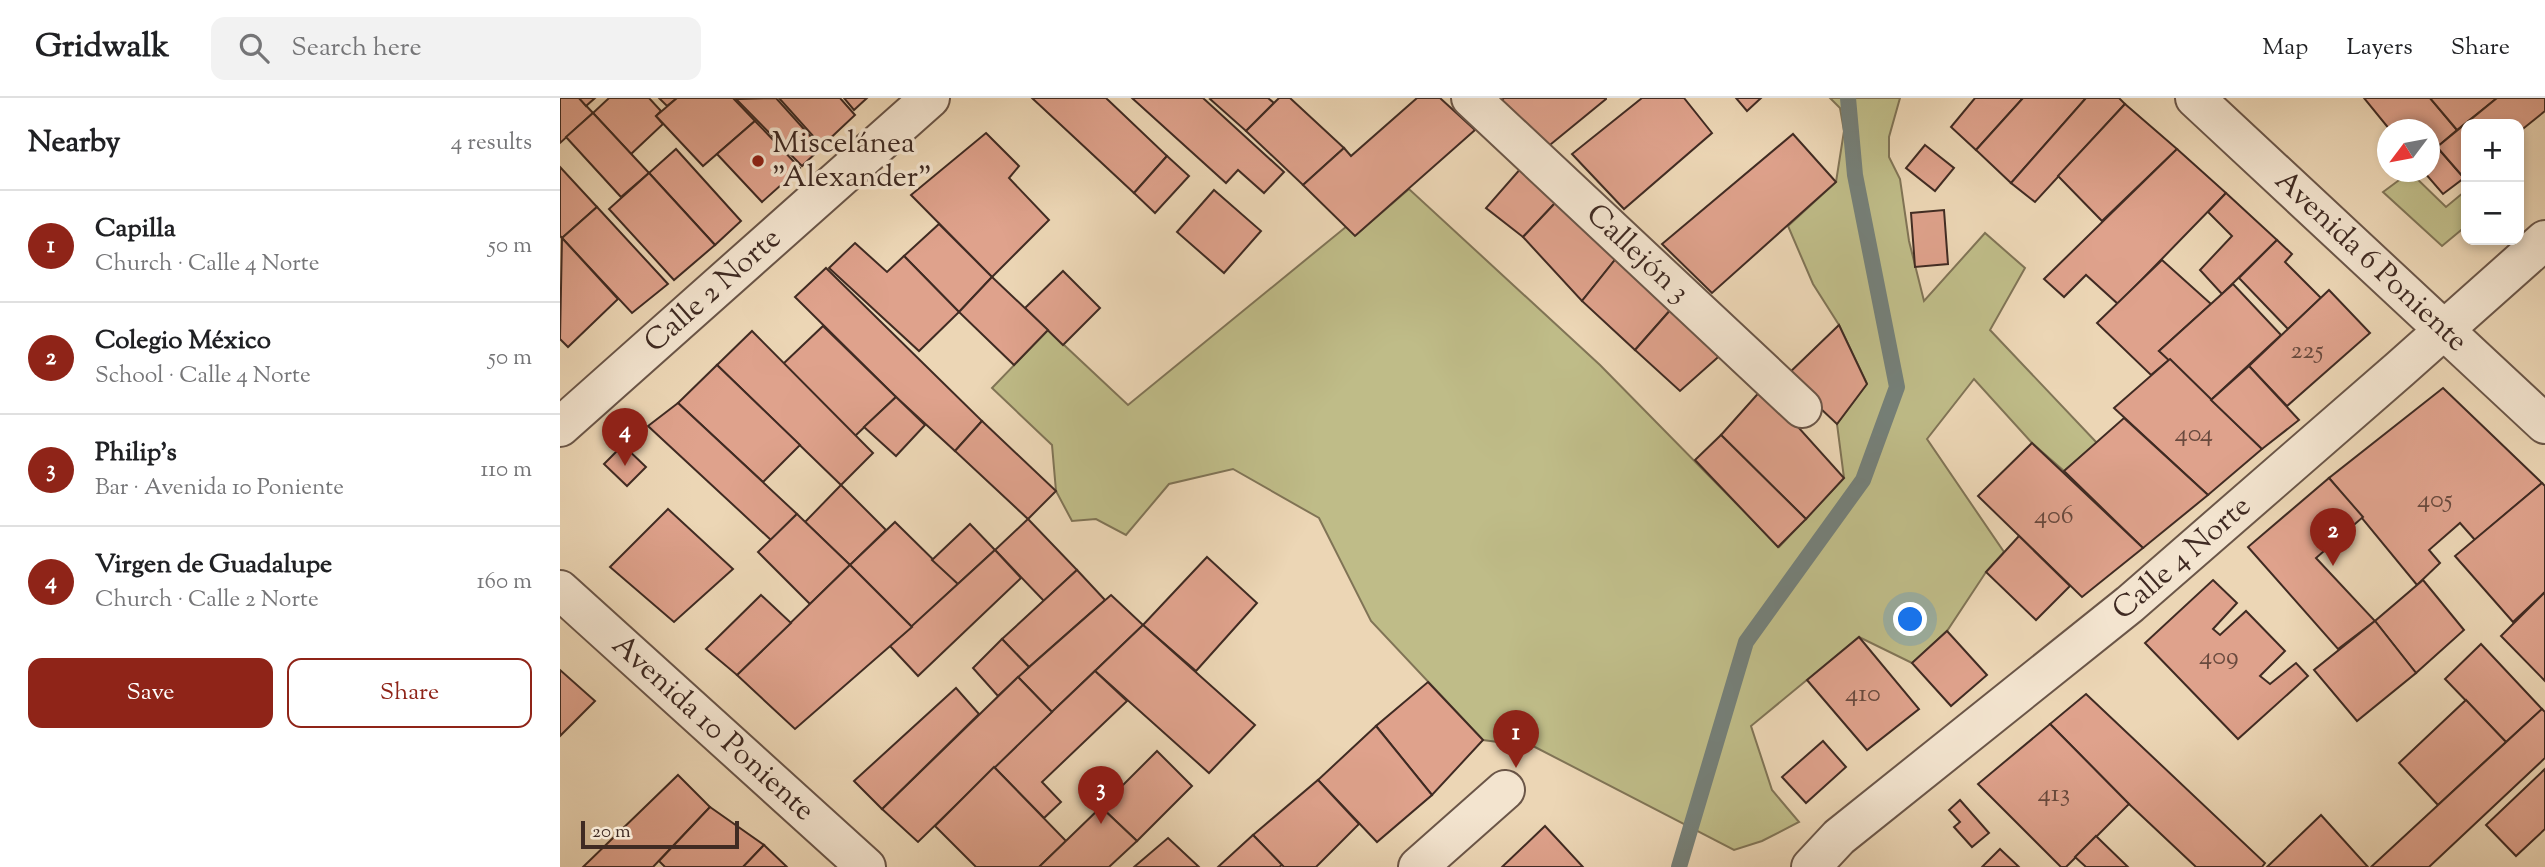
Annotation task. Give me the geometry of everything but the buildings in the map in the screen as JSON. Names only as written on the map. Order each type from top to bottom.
[{"type":"street","name":"Calle 2 Norte","points":[[560,427],[930,98]]},
{"type":"street","name":"Callejón 3","points":[[1471,98],[1802,408]]},
{"type":"street","name":"Avenida 6 Poniente","points":[[2195,98],[2545,424]]},
{"type":"street","name":"Calle 4 Norte","points":[[1811,867],[1839,837],[2130,604],[2545,240]]},
{"type":"street","name":"Avenida 10 Poniente","points":[[560,590],[866,867]]},
{"type":"street","points":[[1418,867],[1505,790]]},
{"type":"shaded area","points":[[1830,98],[1900,98],[1889,137],[1889,157],[1900,179],[1909,241],[1924,301],[1985,233],[2025,268],[1990,330],[2097,443],[2064,471],[2032,443],[1974,379],[1927,439],[2004,552],[1986,572],[1947,631],[1912,663],[1859,637],[1751,726],[1772,790],[1799,822],[1762,841],[1734,850],[1535,747],[1483,740],[1371,621],[1319,518],[1233,469],[1169,484],[1126,535],[1096,519],[1072,521],[1056,491],[1052,445],[992,388],[1048,330],[1128,405],[1347,226],[1356,235],[1409,189],[1600,365],[1779,547],[1844,478],[1837,424],[1867,384],[1839,325],[1813,284],[1788,226],[1836,182],[1844,131],[1840,108]]},
{"type":"shaded area","points":[[2396,182],[2420,182],[2446,207],[2461,194],[2461,230],[2442,246],[2383,192]]},
{"type":"waterway","points":[[1679,867],[1746,642],[1863,480],[1897,387],[1855,175],[1848,98]]},
{"type":"place","name":"Miscelánea \"Alexander\"","points":[[758,161]]},
{"type":"place","name":"Virgen de Guadalupe","points":[[625,466]]},
{"type":"place","name":"Colegio México","points":[[2333,566]]},
{"type":"place","name":"Capilla","points":[[1516,768]]},
{"type":"place","name":"Philip's","points":[[1101,824]]}]
